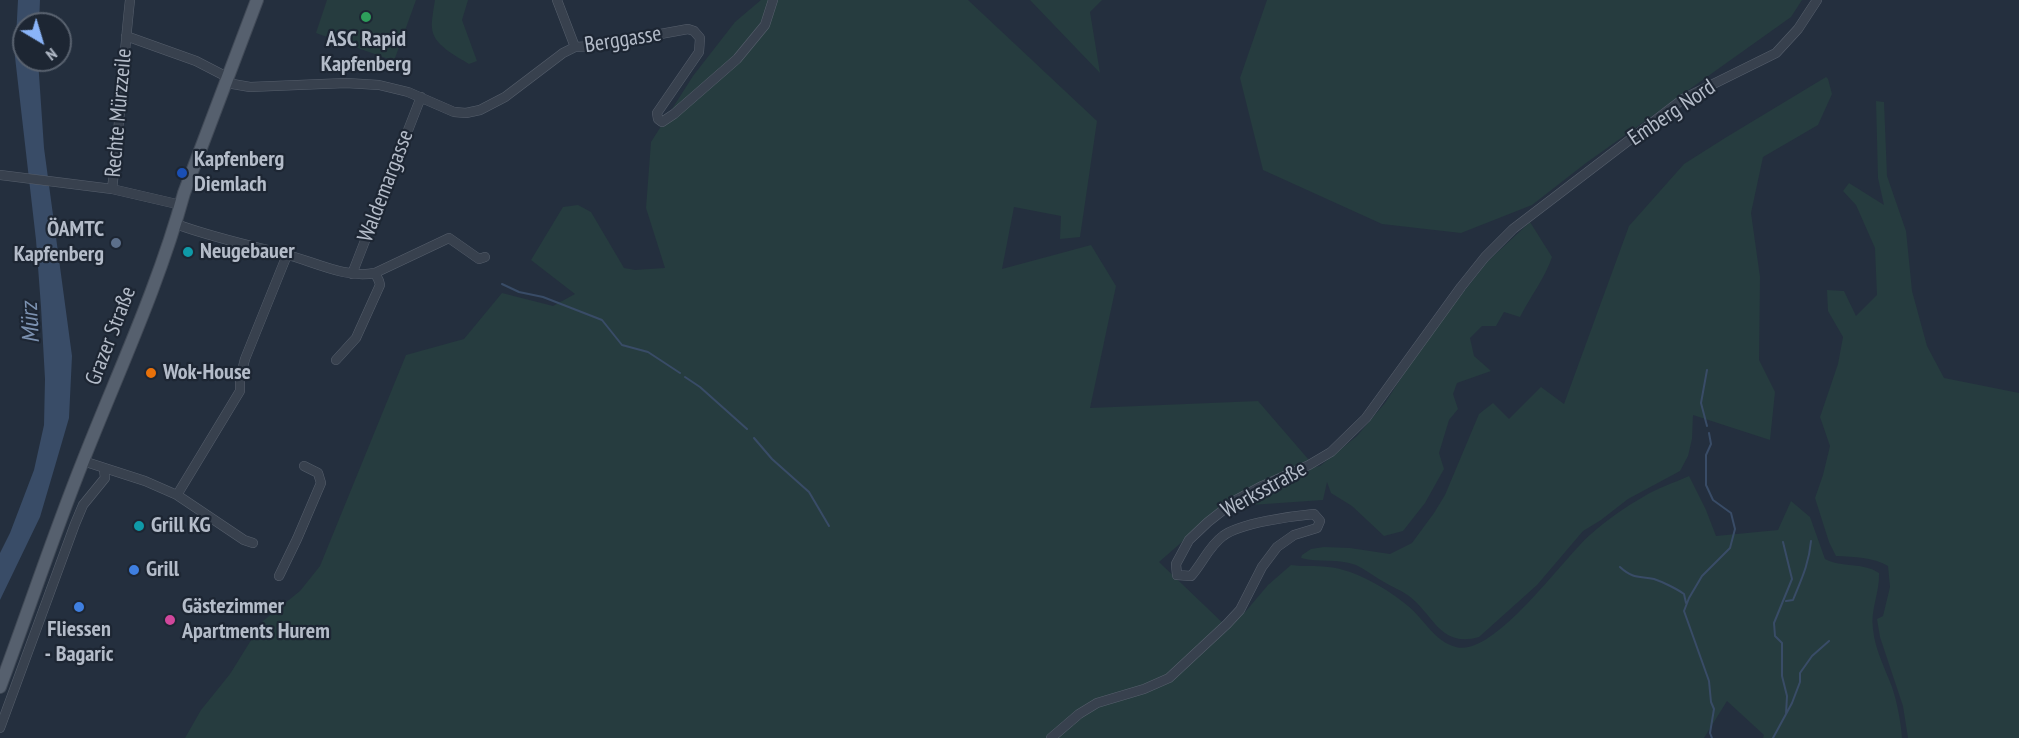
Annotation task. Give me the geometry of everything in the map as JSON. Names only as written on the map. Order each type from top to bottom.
[{"type":"main road","name":"Grazer Straße","points":[[0,687],[83,461],[131,346],[257,0]]},
{"type":"street","name":"Rechte Mürzzeile","points":[[112,189],[130,0]]},
{"type":"street","points":[[557,0],[576,47]]},
{"type":"street","name":"Berggasse","points":[[228,80],[250,87],[302,84],[368,85],[421,97],[454,112],[466,113],[480,110],[505,97],[563,53],[576,47],[594,46],[688,29],[694,31],[700,38],[699,52],[657,113],[658,119],[662,122],[737,59],[765,25],[773,0]]},
{"type":"street","name":"Emberg Nord","points":[[1602,161],[1683,99],[1776,52],[1798,28],[1817,0]]},
{"type":"street","name":"Rechte Mürzzeile","points":[[126,36],[196,61],[228,80]]},
{"type":"street","name":"Waldemargasse","points":[[351,274],[421,97]]},
{"type":"street","name":"Werksstraße","points":[[1051,738],[1079,714],[1097,703],[1144,689],[1168,678],[1227,624],[1240,610],[1262,567],[1277,547],[1294,535],[1317,528],[1320,521],[1314,514],[1243,527],[1224,535],[1211,548],[1202,564],[1191,576],[1177,575],[1176,564],[1189,540],[1236,500],[1309,465],[1331,452],[1343,441],[1366,418],[1390,387],[1425,335],[1485,257],[1513,229],[1602,161]]},
{"type":"street","points":[[0,175],[112,189],[181,205]]},
{"type":"street","points":[[176,224],[209,237],[287,255],[362,276],[375,273],[448,238],[479,259],[485,257]]},
{"type":"street","points":[[177,495],[240,391],[240,379],[245,359],[287,255]]},
{"type":"street","points":[[336,360],[356,338],[363,326],[380,285],[375,273]]},
{"type":"street","points":[[83,461],[145,481],[177,495],[244,540],[253,543]]},
{"type":"street","points":[[279,576],[321,483],[318,473],[304,466]]},
{"type":"street","points":[[0,728],[83,505],[105,478],[104,468]]},
{"type":"green space","name":"ASC Rapid Kapfenberg","points":[[327,0],[416,0],[394,61],[316,33]]},
{"type":"green space","points":[[435,0],[468,0],[462,20],[477,61],[469,64],[436,40],[432,26]]},
{"type":"green space","points":[[761,0],[968,0],[1097,121],[1080,237],[1060,239],[1061,216],[1014,207],[1002,269],[1091,245],[1116,286],[1090,408],[1258,401],[1315,467],[1320,466],[1357,436],[1385,403],[1447,313],[1488,261],[1530,222],[1552,257],[1549,265],[1520,317],[1504,312],[1496,326],[1482,326],[1470,338],[1474,356],[1491,371],[1457,383],[1453,394],[1458,409],[1449,420],[1439,453],[1444,469],[1425,503],[1403,531],[1384,536],[1352,506],[1331,493],[1327,482],[1323,500],[1222,507],[1159,562],[1227,627],[1291,565],[1323,566],[1349,572],[1391,593],[1414,611],[1436,635],[1449,644],[1456,647],[1472,646],[1489,637],[1508,622],[1579,546],[1603,524],[1648,494],[1689,476],[1716,536],[1778,530],[1791,501],[1810,517],[1825,559],[1866,567],[1879,573],[1872,622],[1874,637],[1896,699],[1902,738],[1763,738],[1764,735],[1727,701],[1704,738],[185,738],[201,710],[230,674],[263,621],[300,591],[320,566],[406,355],[464,339],[502,293],[553,306],[575,294],[531,260],[563,207],[578,205],[591,212],[624,268],[635,270],[665,268],[646,208],[651,142],[693,76],[735,22]]},
{"type":"green space","points":[[1030,0],[1102,0],[1090,12],[1100,73]]},
{"type":"green space","points":[[1267,0],[1802,0],[1791,17],[1586,163],[1532,205],[1461,233],[1382,224],[1263,170],[1240,78]]},
{"type":"green space","points":[[1826,77],[1832,94],[1818,125],[1763,157],[1751,213],[1760,277],[1759,360],[1775,392],[1770,440],[1693,415],[1692,439],[1688,456],[1680,471],[1628,499],[1583,531],[1537,585],[1479,637],[1455,638],[1446,634],[1409,596],[1356,565],[1301,558],[1311,549],[1324,547],[1390,554],[1412,543],[1445,495],[1479,414],[1493,403],[1509,419],[1541,387],[1564,404],[1629,226],[1684,164]]},
{"type":"green space","points":[[1876,101],[1884,102],[1887,176],[1906,231],[1912,291],[1927,346],[1944,378],[2019,393],[2019,738],[1908,738],[1903,706],[1880,637],[1877,619],[1883,616],[1890,587],[1888,566],[1870,559],[1836,556],[1829,542],[1815,498],[1830,446],[1820,417],[1838,364],[1843,337],[1828,311],[1827,290],[1844,291],[1856,316],[1877,295],[1875,248],[1856,205],[1843,191],[1849,183],[1884,205],[1878,178]]},
{"type":"water","points":[[18,0],[40,0],[40,12],[17,12]]},
{"type":"water","points":[[17,72],[39,72],[44,148],[72,356],[69,418],[40,517],[0,600],[0,553],[34,470],[44,425],[45,379],[36,240]]},
{"type":"waterway","points":[[502,284],[602,320],[622,345],[648,352],[680,373]]},
{"type":"waterway","points":[[1707,370],[1701,403],[1707,426]]},
{"type":"waterway","points":[[685,377],[700,387],[747,429]]},
{"type":"waterway","points":[[1709,433],[1711,444],[1706,455],[1706,485],[1713,500],[1731,513],[1735,529],[1730,548],[1702,576],[1684,611],[1709,681],[1714,709],[1710,733],[1712,738]]},
{"type":"waterway","points":[[754,438],[772,459],[809,492],[829,526]]},
{"type":"waterway","points":[[1786,601],[1793,600],[1802,579],[1811,541]]},
{"type":"waterway","points":[[1783,542],[1792,579],[1774,623],[1775,636],[1782,643],[1782,676],[1787,696],[1786,714]]},
{"type":"waterway","points":[[1620,567],[1633,575],[1654,579],[1674,588],[1684,594],[1686,603]]},
{"type":"waterway","points":[[1773,738],[1792,703],[1800,682],[1800,673],[1812,656],[1829,641]]},
{"type":"place","name":"ASC Rapid Kapfenberg","points":[[366,17]]},
{"type":"place","name":"Kapfenberg Diemlach","points":[[182,173]]},
{"type":"place","name":"ÖAMTC Kapfenberg","points":[[116,243]]},
{"type":"place","name":"Neugebauer","points":[[188,252]]},
{"type":"place","name":"Wok-House","points":[[151,373]]},
{"type":"place","name":"Grill KG","points":[[139,526]]},
{"type":"place","name":"Grill","points":[[134,570]]},
{"type":"place","name":"Fliessen - Bagaric","points":[[79,607]]},
{"type":"place","name":"Gästezimmer Apartments Hurem","points":[[170,620]]},
{"type":"water label","name":"Mürz","points":[[31,323]]}]
